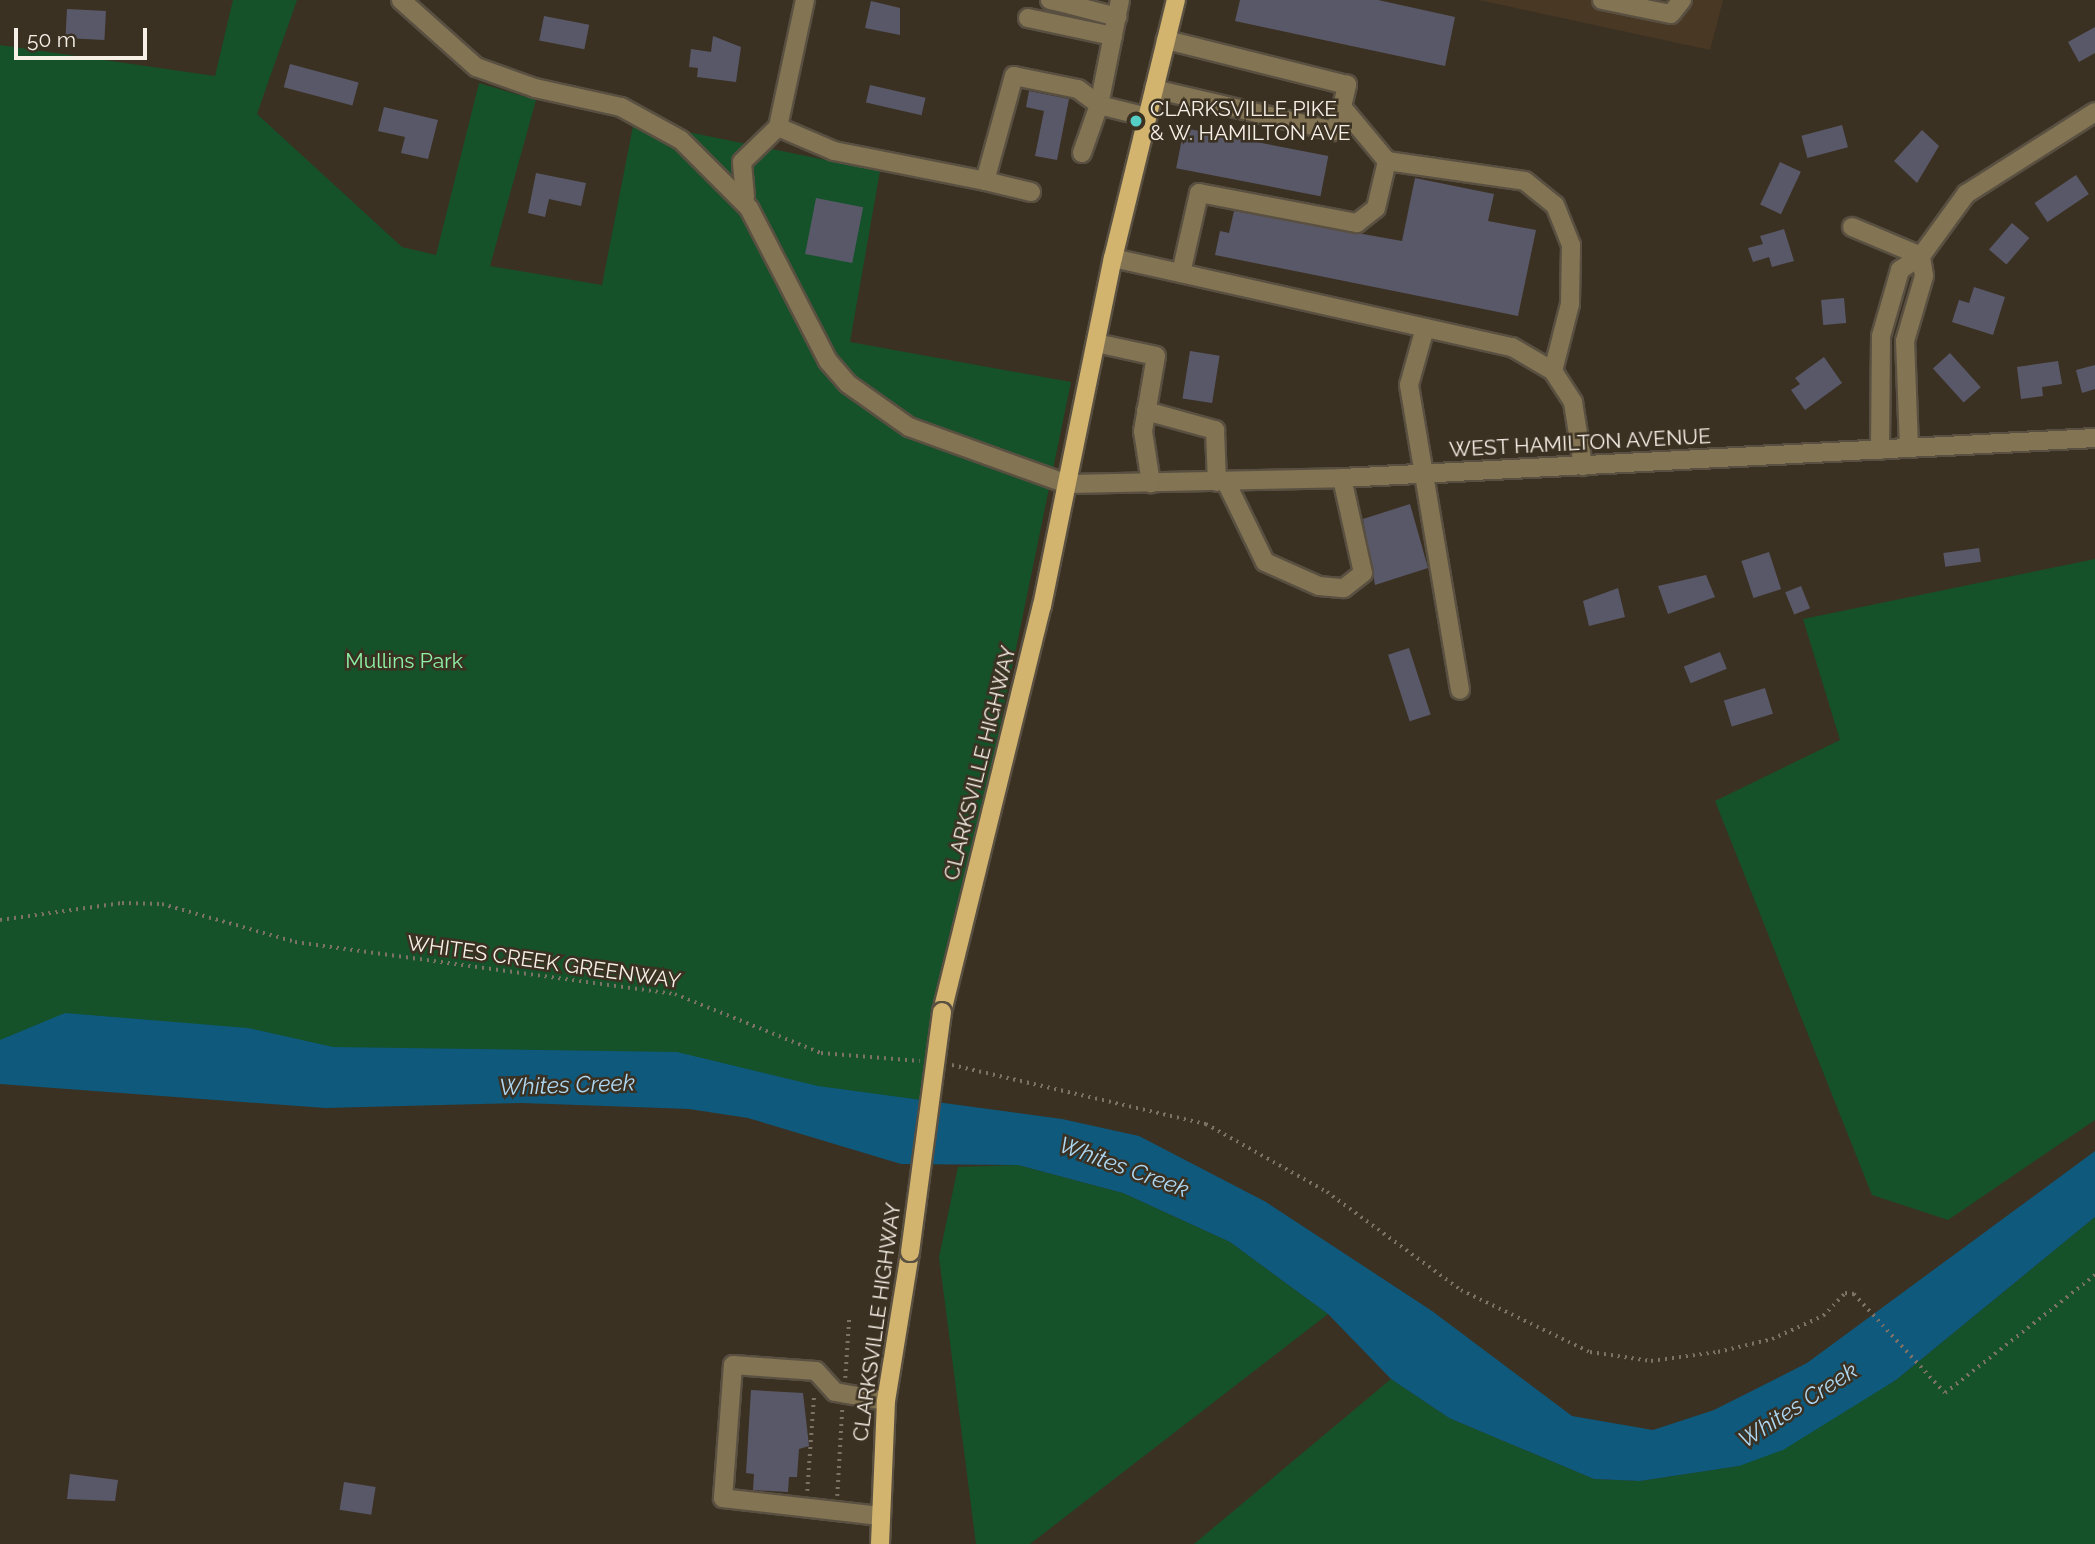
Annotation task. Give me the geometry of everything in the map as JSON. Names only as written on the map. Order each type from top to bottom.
[{"type":"main road","name":"CLARKSVILLE HIGHWAY","points":[[880,1544],[886,1401],[910,1252],[942,1012],[1067,484],[1113,258],[1176,0]]},
{"type":"street","points":[[401,0],[475,66],[535,88],[621,107],[681,140],[749,208],[828,361],[848,384],[909,427],[1067,484]]},
{"type":"street","points":[[749,208],[742,162],[778,127],[805,0]]},
{"type":"street","points":[[1050,0],[1119,8],[1099,105],[1082,153]]},
{"type":"street","points":[[1602,0],[1671,14],[1682,0]]},
{"type":"street","points":[[1028,18],[1113,36]]},
{"type":"street","points":[[1154,89],[1335,131],[1348,85],[1166,40]]},
{"type":"street","points":[[985,181],[1014,76],[1078,89],[1099,105],[1147,117]]},
{"type":"street","points":[[1342,107],[1387,161],[1525,181],[1555,205],[1571,245],[1570,304],[1553,371]]},
{"type":"street","points":[[1880,450],[1878,363],[1900,270],[1921,256],[1966,194],[2095,112]]},
{"type":"street","points":[[778,127],[834,150],[1031,192]]},
{"type":"street","points":[[1181,273],[1199,193],[1357,223],[1376,208],[1387,161]]},
{"type":"street","points":[[1852,227],[1921,256]]},
{"type":"street","points":[[1909,448],[1904,364],[1924,276],[1921,256]]},
{"type":"street","points":[[1113,258],[1511,347],[1553,371],[1573,402],[1583,466]]},
{"type":"street","points":[[1425,328],[1409,385],[1427,474],[1460,690]]},
{"type":"street","points":[[1096,343],[1156,356],[1146,411],[1151,483]]},
{"type":"street","points":[[1878,363],[1904,364]]},
{"type":"street","points":[[1146,411],[1215,430],[1222,482],[1265,562],[1319,586],[1344,587],[1363,573],[1342,478]]},
{"type":"street","name":"WEST HAMILTON AVENUE","points":[[1067,484],[1342,478],[2095,438]]},
{"type":"street","points":[[880,1516],[723,1498],[733,1365],[816,1371],[829,1389],[886,1401]]},
{"type":"path","name":"WHITES CREEK GREENWAY","points":[[0,920],[122,903],[162,904],[331,948],[675,995],[821,1053],[928,1060]]},
{"type":"path","points":[[947,1064],[1206,1124],[1327,1192],[1461,1290],[1590,1352],[1651,1361],[1718,1352],[1772,1339],[1823,1316],[1845,1293],[1869,1309],[1945,1392],[2095,1275]]},
{"type":"path","points":[[836,1511],[849,1318]]},
{"type":"path","points":[[805,1507],[816,1371]]},
{"type":"shaded area","points":[[1479,0],[1723,0],[1710,50]]},
{"type":"green space","name":"Mullins Park","points":[[233,0],[297,0],[257,114],[402,247],[436,255],[479,83],[536,100],[490,266],[602,285],[634,121],[880,171],[850,342],[1071,382],[920,1114],[0,1048],[0,45],[215,76]]},
{"type":"green space","points":[[2095,559],[2095,1120],[1948,1220],[1872,1195],[1715,801],[1840,740],[1803,619]]},
{"type":"green space","points":[[1018,1165],[1123,1193],[1230,1242],[1328,1314],[1030,1544],[976,1544],[939,1257],[958,1167]]},
{"type":"green space","points":[[2095,1217],[2095,1544],[1194,1544],[1391,1379],[1449,1418],[1594,1479],[1640,1481],[1739,1466],[1896,1380]]},
{"type":"water","name":"Whites Creek","points":[[65,1013],[248,1028],[333,1047],[677,1052],[818,1086],[1062,1119],[1139,1136],[1266,1202],[1432,1311],[1572,1416],[1653,1430],[1714,1410],[1807,1363],[2095,1151],[2095,1217],[1896,1380],[1783,1450],[1739,1466],[1640,1481],[1594,1479],[1449,1418],[1391,1379],[1328,1314],[1230,1242],[1123,1193],[1018,1165],[901,1164],[748,1118],[689,1109],[522,1103],[325,1108],[0,1084],[0,1040]]},
{"type":"building","points":[[1240,0],[1378,0],[1455,17],[1445,66],[1235,21]]},
{"type":"building","points":[[871,1],[900,8],[900,35],[865,28]]},
{"type":"building","points":[[67,9],[106,11],[104,40],[65,38]]},
{"type":"building","points":[[544,16],[589,25],[584,49],[539,41]]},
{"type":"building","points":[[2095,27],[2095,53],[2079,62],[2068,42]]},
{"type":"building","points":[[713,36],[741,47],[736,82],[697,77],[698,68],[689,67],[691,49],[711,52]]},
{"type":"building","points":[[290,64],[359,82],[352,106],[284,87]]},
{"type":"building","points":[[870,85],[926,98],[921,115],[866,103]]},
{"type":"building","points":[[1029,91],[1069,99],[1057,160],[1035,156],[1044,111],[1026,107]]},
{"type":"building","points":[[384,107],[438,120],[428,159],[401,153],[405,137],[378,131]]},
{"type":"building","points":[[1842,125],[1848,147],[1807,158],[1801,136]]},
{"type":"building","points":[[1184,128],[1328,156],[1320,196],[1176,168]]},
{"type":"building","points":[[1922,130],[1939,146],[1917,183],[1894,161]]},
{"type":"building","points":[[1780,162],[1801,172],[1781,214],[1760,205]]},
{"type":"building","points":[[536,173],[586,183],[581,206],[549,199],[545,217],[528,213]]},
{"type":"building","points":[[2076,175],[2089,194],[2047,222],[2035,203]]},
{"type":"building","points":[[1415,178],[1494,194],[1488,221],[1536,230],[1518,316],[1215,255],[1220,231],[1229,233],[1234,211],[1402,241]]},
{"type":"building","points":[[816,198],[863,207],[852,263],[805,254]]},
{"type":"building","points":[[2012,223],[2029,238],[2006,265],[1989,249]]},
{"type":"building","points":[[1784,229],[1794,261],[1772,267],[1769,257],[1753,262],[1748,248],[1763,244],[1760,236]]},
{"type":"building","points":[[1974,287],[2005,297],[1993,335],[1952,322],[1959,300],[1969,303]]},
{"type":"building","points":[[1844,298],[1846,323],[1823,325],[1821,300]]},
{"type":"building","points":[[1190,351],[1220,356],[1212,403],[1182,398]]},
{"type":"building","points":[[1950,353],[1981,387],[1964,403],[1933,368]]},
{"type":"building","points":[[1824,357],[1842,383],[1805,410],[1791,390],[1800,384],[1795,378]]},
{"type":"building","points":[[2058,361],[2062,384],[2042,387],[2043,396],[2021,399],[2017,367]]},
{"type":"building","points":[[2095,365],[2095,389],[2082,393],[2076,370]]},
{"type":"building","points":[[1410,504],[1428,568],[1375,585],[1363,519]]},
{"type":"building","points":[[1979,548],[1981,562],[1945,567],[1943,553]]},
{"type":"building","points":[[1769,552],[1781,589],[1753,598],[1741,561]]},
{"type":"building","points":[[1706,575],[1715,597],[1668,614],[1658,586]]},
{"type":"building","points":[[1801,586],[1810,608],[1794,615],[1785,592]]},
{"type":"building","points":[[1618,588],[1625,617],[1589,626],[1583,601]]},
{"type":"building","points":[[1409,648],[1431,715],[1410,721],[1388,655]]},
{"type":"building","points":[[1720,652],[1727,669],[1691,683],[1684,667]]},
{"type":"building","points":[[1765,688],[1773,714],[1732,726],[1724,701]]},
{"type":"building","points":[[751,1390],[803,1393],[809,1446],[799,1449],[797,1477],[789,1477],[788,1492],[753,1490],[754,1474],[746,1473]]},
{"type":"building","points":[[70,1474],[118,1480],[115,1501],[67,1499]]},
{"type":"building","points":[[344,1482],[376,1487],[371,1515],[340,1510]]},
{"type":"place","name":"CLARKSVILLE PIKE & W. HAMILTON AVE","points":[[1136,121]]}]
